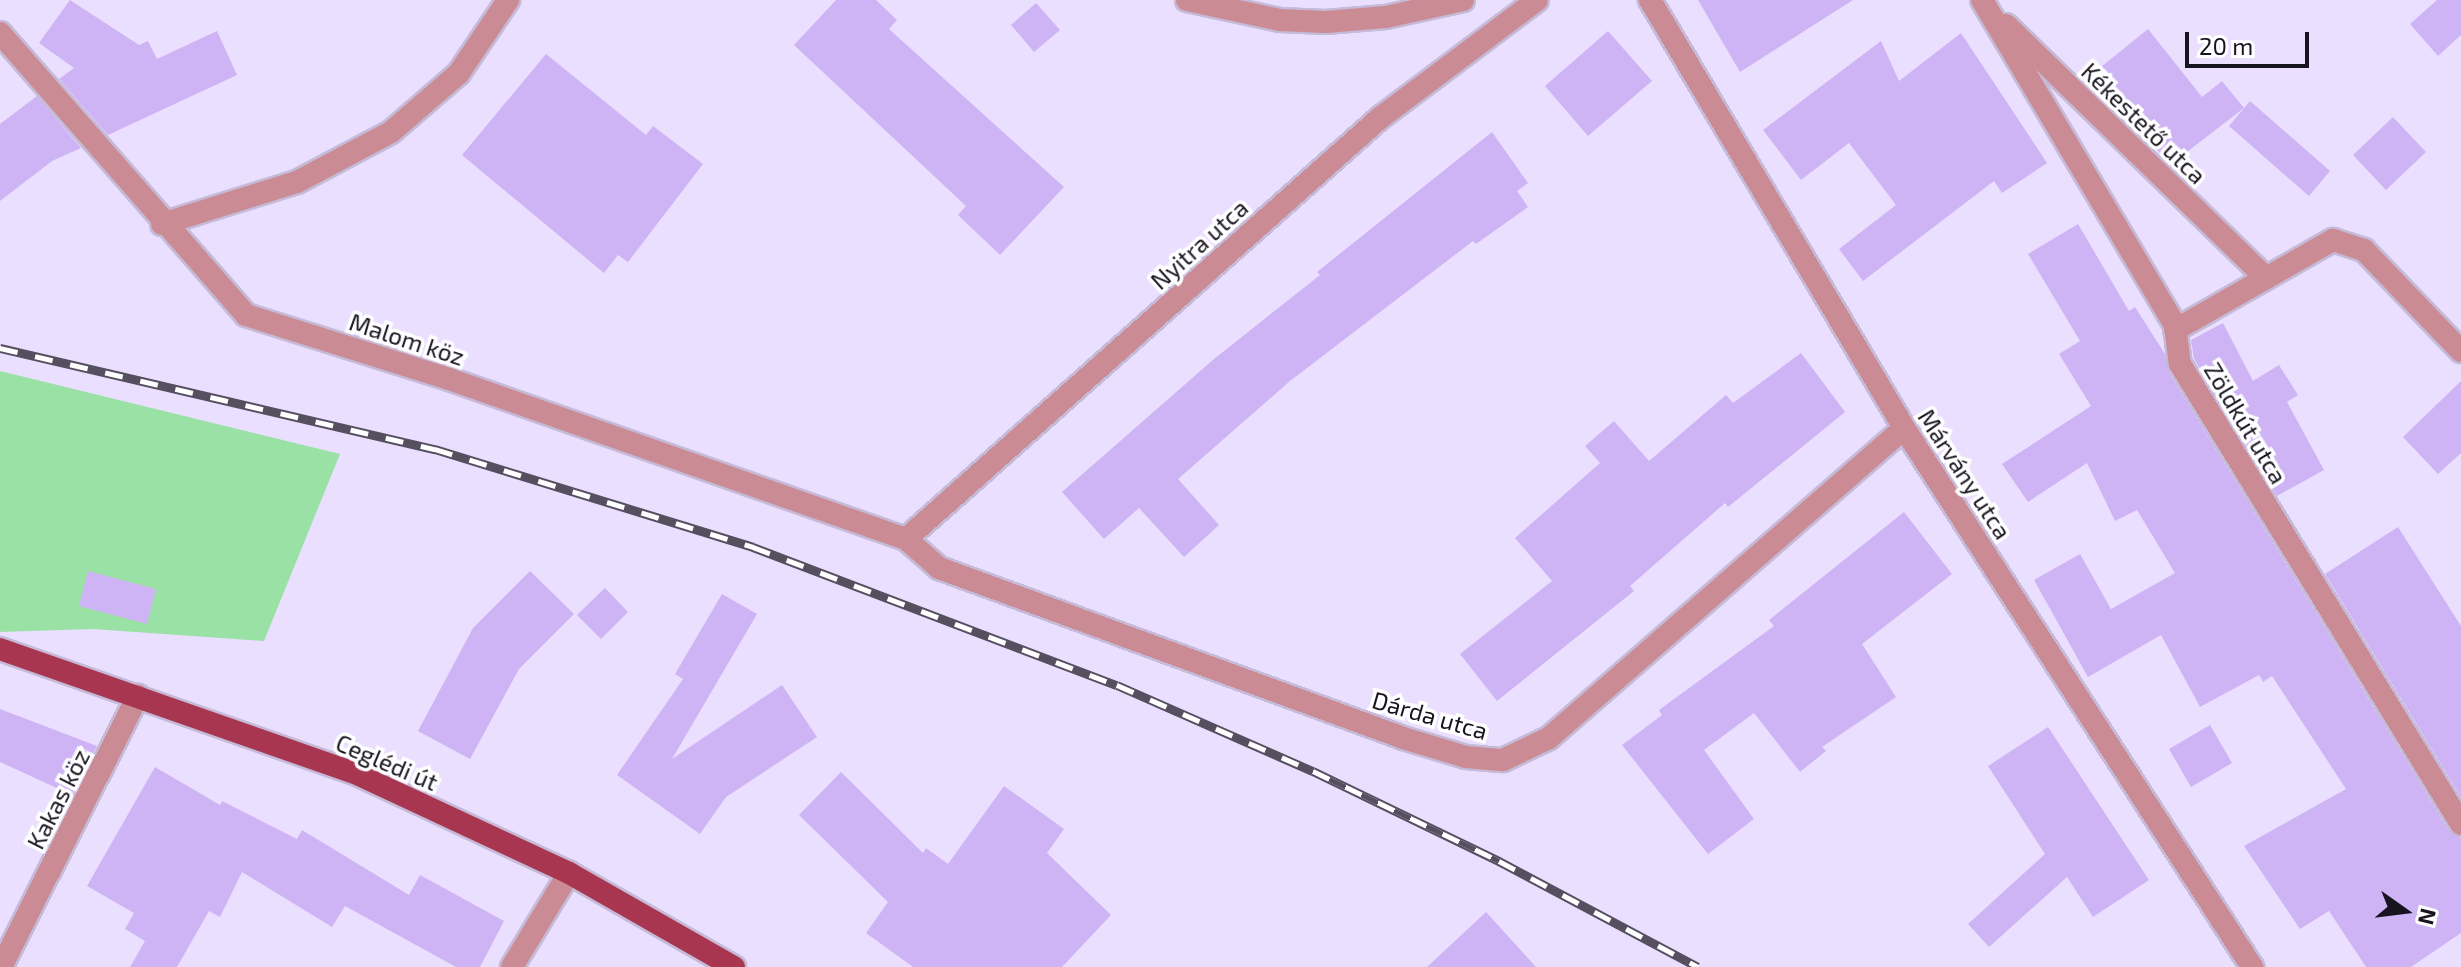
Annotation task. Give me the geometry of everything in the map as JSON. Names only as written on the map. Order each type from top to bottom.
[{"type":"main road","name":"Ceglédi út","points":[[0,649],[359,775],[569,873],[734,967]]},
{"type":"street","points":[[162,224],[297,182],[391,132],[459,73],[508,0]]},
{"type":"street","points":[[1187,0],[1280,20],[1326,22],[1386,17],[1463,0]]},
{"type":"street","name":"Nyitra utca","points":[[906,539],[1380,118],[1537,0]]},
{"type":"street","name":"Márvány utca","points":[[1650,0],[1904,428],[2252,967]]},
{"type":"street","name":"Kékestető utca","points":[[1983,2],[2266,278]]},
{"type":"street","name":"Zöldkút utca","points":[[1983,2],[2175,330],[2180,364],[2461,824]]},
{"type":"street","name":"Malom köz","points":[[0,33],[162,224],[246,315],[449,379],[906,539]]},
{"type":"street","points":[[2175,330],[2333,240],[2349,242],[2364,250],[2461,351]]},
{"type":"street","name":"Dárda utca","points":[[906,539],[939,568],[954,574],[1403,738],[1466,757],[1503,760],[1549,738],[1904,428]]},
{"type":"street","name":"Kakas köz","points":[[1,967],[138,696]]},
{"type":"street","points":[[512,967],[569,873]]},
{"type":"green space","points":[[0,371],[340,454],[264,641],[93,629],[0,632]]},
{"type":"building","points":[[70,0],[139,45],[148,41],[157,59],[217,31],[237,75],[108,135],[59,79],[74,68],[39,43]]},
{"type":"building","points":[[836,0],[876,0],[897,20],[889,29],[1064,187],[1000,255],[958,215],[966,206],[794,45]]},
{"type":"building","points":[[1698,0],[1853,0],[1740,72]]},
{"type":"building","points":[[2437,0],[2461,0],[2461,35],[2438,56],[2410,24]]},
{"type":"building","points":[[1036,3],[1060,30],[1034,52],[1011,25]]},
{"type":"building","points":[[2148,29],[2202,97],[2222,81],[2244,108],[2170,165],[2122,108],[2116,113],[2086,79]]},
{"type":"building","points":[[1608,31],[1652,81],[1588,136],[1545,86]]},
{"type":"building","points":[[1961,33],[2047,163],[2002,193],[1994,181],[1863,281],[1839,249],[1896,205],[1849,143],[1801,180],[1763,130],[1881,41],[1899,81]]},
{"type":"building","points":[[546,54],[646,135],[653,126],[703,164],[628,262],[618,255],[604,273],[462,155]]},
{"type":"building","points":[[37,96],[81,148],[52,161],[0,201],[0,124]]},
{"type":"building","points":[[2250,101],[2330,171],[2309,196],[2229,126]]},
{"type":"building","points":[[2393,117],[2426,152],[2386,190],[2353,155]]},
{"type":"building","points":[[1492,132],[1528,183],[1517,191],[1528,207],[1476,244],[1473,241],[1290,381],[1178,479],[1219,525],[1184,557],[1139,508],[1104,539],[1062,492],[1214,359],[1320,275],[1317,272]]},
{"type":"building","points":[[2078,224],[2129,311],[2135,307],[2165,354],[2168,371],[2449,831],[2461,838],[2461,933],[2411,967],[2366,967],[2329,911],[2300,929],[2244,846],[2346,789],[2272,676],[2263,682],[2259,675],[2200,707],[2161,635],[2088,677],[2034,580],[2080,554],[2111,609],[2175,573],[2137,510],[2115,521],[2087,463],[2028,502],[2002,464],[2091,406],[2059,354],[2080,341],[2028,254]]},
{"type":"building","points":[[2223,323],[2253,381],[2279,365],[2298,395],[2287,402],[2324,470],[2277,496],[2194,359],[2191,340]]},
{"type":"building","points":[[1801,353],[1845,412],[1728,507],[1725,503],[1630,586],[1634,591],[1497,701],[1460,654],[1552,581],[1515,538],[1600,463],[1585,446],[1614,421],[1649,461],[1726,395],[1733,403]]},
{"type":"building","points":[[2461,381],[2461,453],[2438,474],[2403,437]]},
{"type":"building","points":[[1904,512],[1952,574],[1862,644],[1896,697],[1822,747],[1826,751],[1800,772],[1754,713],[1704,750],[1754,819],[1708,854],[1622,745],[1662,715],[1659,710],[1774,626],[1769,620]]},
{"type":"building","points":[[2398,527],[2461,626],[2461,797],[2325,574]]},
{"type":"building","points":[[88,571],[156,589],[147,624],[79,606]]},
{"type":"building","points":[[530,571],[574,614],[519,669],[470,759],[418,731],[473,628]]},
{"type":"building","points":[[605,588],[628,612],[601,639],[577,615]]},
{"type":"building","points":[[722,594],[757,614],[672,759],[782,685],[817,737],[726,797],[700,834],[617,775],[683,679],[675,674]]},
{"type":"building","points":[[0,709],[97,746],[72,795],[0,762]]},
{"type":"building","points":[[2210,725],[2232,763],[2191,787],[2169,749]]},
{"type":"building","points":[[2048,727],[2149,880],[2093,917],[2067,877],[1989,947],[1968,924],[2045,854],[1988,766]]},
{"type":"building","points":[[155,767],[220,805],[222,801],[297,839],[302,830],[409,895],[420,875],[504,921],[480,967],[456,967],[345,906],[332,927],[242,872],[220,917],[209,911],[177,967],[130,967],[145,941],[125,929],[134,913],[87,886]]},
{"type":"building","points":[[841,772],[923,853],[926,848],[948,864],[1004,786],[1064,829],[1047,853],[1111,915],[1062,967],[913,967],[866,933],[888,902],[799,815]]},
{"type":"building","points":[[1486,912],[1536,967],[1427,967]]},
{"type":"railway","points":[[0,348],[435,449],[753,547],[1117,685],[1313,771],[1499,861],[1698,967]]}]
